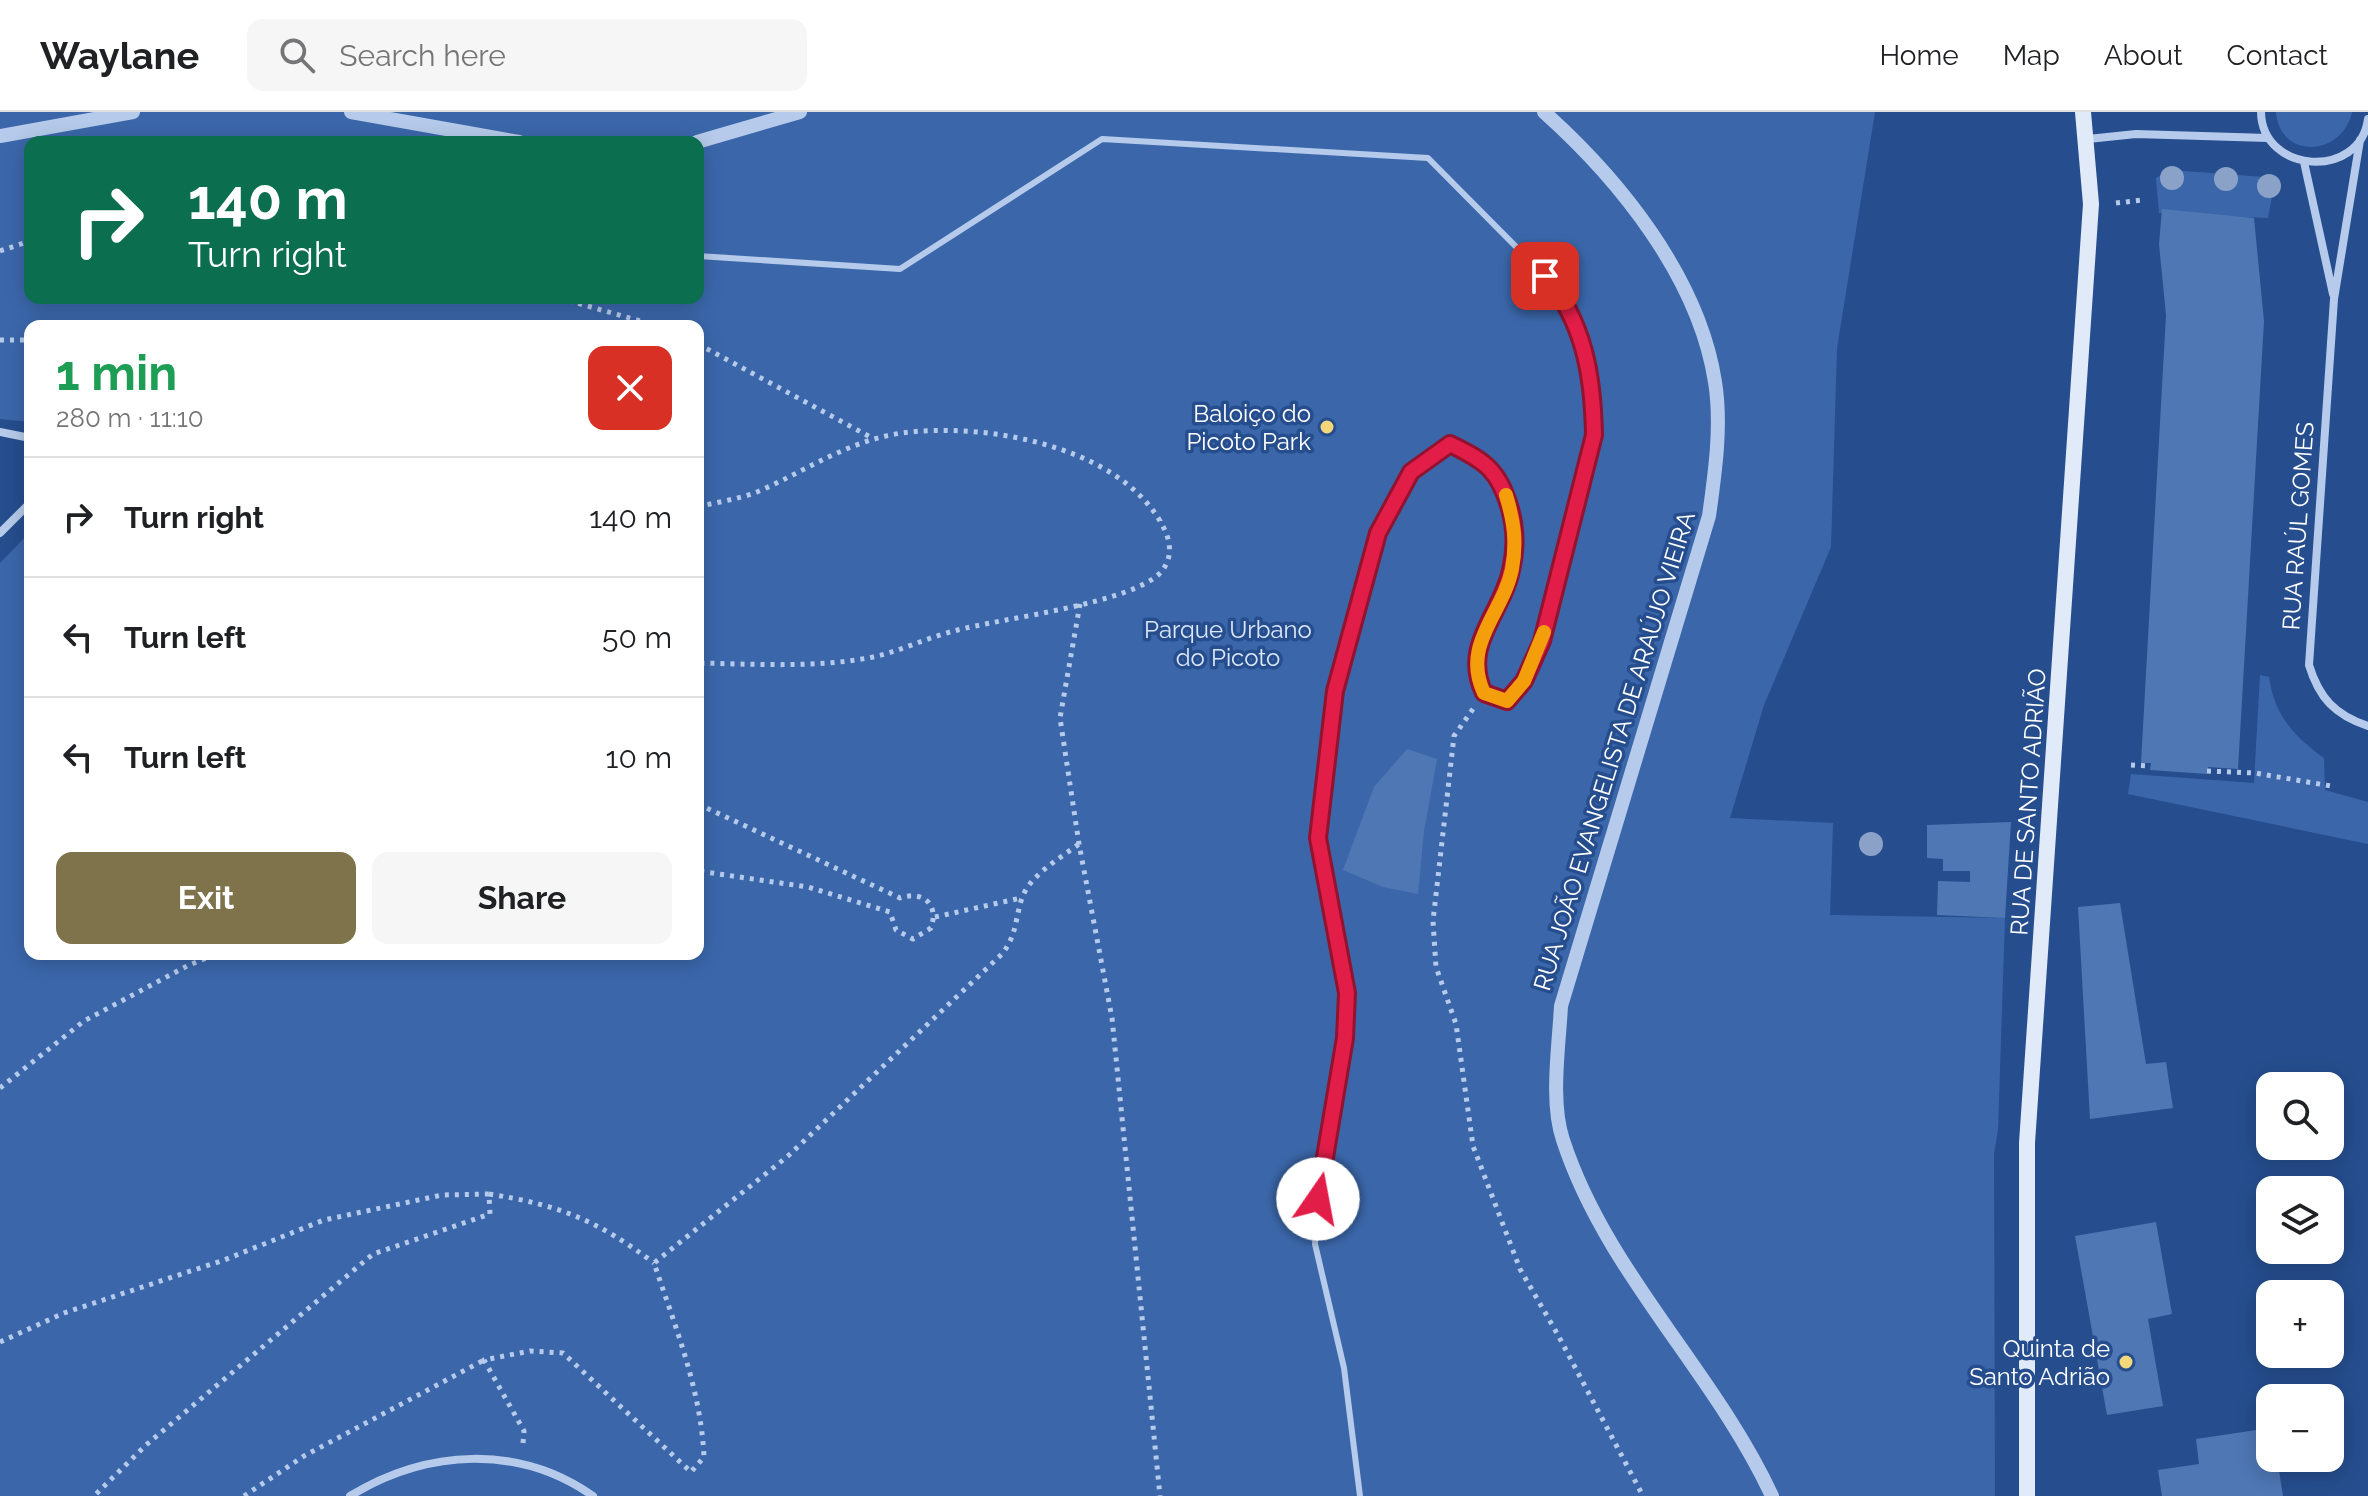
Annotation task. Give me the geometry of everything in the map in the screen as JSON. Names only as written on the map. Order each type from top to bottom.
[{"type":"main road","name":"RUA DE SANTO ADRIÃO","points":[[2027,1496],[2027,1143],[2091,204],[2088,139],[2083,112]]},
{"type":"street","points":[[0,136],[133,112]]},
{"type":"street","points":[[351,112],[485,136]]},
{"type":"street","points":[[704,140],[800,112]]},
{"type":"street","name":"RUA JOÃO EVANGELISTA DE ARAÚJO VIEIRA","points":[[1544,112],[1622,194],[1661,250],[1694,312],[1715,382],[1716,463],[1709,516],[1561,1006],[1557,1077],[1562,1137],[1607,1238],[1699,1373],[1772,1496]]},
{"type":"street","points":[[2261,112],[2268,138],[2277,149],[2304,162],[2325,163],[2344,155],[2360,140]]},
{"type":"street","name":"RUA RAÚL GOMES","points":[[2368,119],[2360,140],[2334,299],[2309,665],[2317,690],[2326,702],[2343,715],[2368,726]]},
{"type":"street","points":[[2088,139],[2136,134],[2268,138]]},
{"type":"street","name":"RUA RAÚL GOMES","points":[[2304,162],[2334,299]]},
{"type":"street","points":[[0,432],[24,437]]},
{"type":"street","points":[[0,533],[24,509]]},
{"type":"street","points":[[350,1496],[372,1483],[442,1462],[485,1457],[521,1461],[557,1474],[593,1496]]},
{"type":"lane","points":[[704,256],[900,269],[1102,139],[1428,158],[1562,296],[1582,340],[1594,401],[1594,435],[1542,641],[1524,681],[1507,701],[1484,693],[1475,673],[1479,648],[1511,573],[1516,531],[1503,483],[1482,460],[1450,444],[1411,472],[1378,533],[1335,691],[1318,838],[1347,993],[1345,1038],[1318,1199],[1315,1244],[1344,1368],[1360,1496]]},
{"type":"path","points":[[2115,203],[2143,200]]},
{"type":"path","points":[[0,251],[24,243]]},
{"type":"path","points":[[580,304],[637,320]]},
{"type":"path","points":[[0,340],[24,340]]},
{"type":"path","points":[[704,347],[875,439]]},
{"type":"path","points":[[704,506],[755,493],[810,463],[875,439],[904,433],[962,432],[1044,443],[1088,459],[1125,481],[1151,507],[1169,537],[1169,555],[1164,569],[1148,584],[1080,604],[954,631],[868,658],[781,664],[704,663]]},
{"type":"path","points":[[1080,604],[1060,718],[1079,844],[1112,1018],[1160,1496]]},
{"type":"path","points":[[1484,693],[1454,736],[1433,921],[1436,967],[1456,1024],[1473,1146],[1514,1256],[1643,1496]]},
{"type":"path","points":[[2131,765],[2150,766]]},
{"type":"path","points":[[2207,771],[2264,774],[2331,786]]},
{"type":"path","points":[[704,807],[900,898],[914,895],[924,897],[932,905],[935,917],[931,928],[913,939],[896,930],[890,912],[808,887],[704,872]]},
{"type":"path","points":[[654,1263],[788,1156],[1002,954],[1015,934],[1021,898],[1040,873],[1079,844]]},
{"type":"path","points":[[935,917],[1021,898]]},
{"type":"path","points":[[0,1088],[84,1021],[202,960]]},
{"type":"path","points":[[94,1496],[146,1445],[373,1254],[490,1214],[489,1194]]},
{"type":"path","points":[[0,1342],[64,1313],[224,1260],[324,1220],[442,1195],[489,1194],[545,1203],[589,1220],[654,1263],[682,1347],[702,1426],[704,1457],[691,1472],[563,1353],[530,1351],[484,1360],[304,1456],[244,1496]]},
{"type":"path","points":[[484,1360],[524,1431],[521,1461]]},
{"type":"green space","name":"Parque Urbano do Picoto","points":[[0,112],[1875,112],[1837,348],[1831,547],[1764,705],[1730,818],[1833,823],[1830,915],[2005,918],[1998,1130],[1994,1154],[1995,1496],[0,1496],[0,563],[24,538],[24,960],[704,960],[704,320],[24,320],[24,421],[0,419]]},
{"type":"green space","points":[[2276,112],[2352,112],[2346,127],[2336,138],[2324,145],[2311,147],[2299,145],[2288,138],[2280,127]]},
{"type":"green space","points":[[2170,170],[2264,177],[2273,191],[2268,218],[2159,213],[2156,178]]},
{"type":"green space","points":[[2260,675],[2269,677],[2275,702],[2287,723],[2324,758],[2325,790],[2368,802],[2368,844],[2128,794],[2131,774],[2254,783]]},
{"type":"building","points":[[2162,209],[2254,218],[2264,321],[2238,769],[2208,767],[2207,774],[2150,770],[2151,763],[2141,763],[2166,315],[2159,244]]},
{"type":"building","points":[[1407,749],[1437,759],[1424,831],[1418,894],[1383,887],[1343,870],[1374,787]]},
{"type":"building","points":[[2011,822],[2005,918],[1937,915],[1938,881],[1970,882],[1970,871],[1943,871],[1943,859],[1927,858],[1927,825]]},
{"type":"building","points":[[2120,903],[2146,1064],[2166,1062],[2173,1108],[2090,1119],[2078,907]]},
{"type":"building","name":"Quinta de Santo Adrião","points":[[2156,1222],[2172,1314],[2148,1319],[2163,1406],[2107,1415],[2075,1236]]},
{"type":"building","points":[[2256,1430],[2256,1472],[2279,1472],[2283,1496],[2162,1496],[2158,1470],[2199,1464],[2196,1439]]},
{"type":"slow traffic","points":[[1506,495],[1516,531],[1511,573],[1479,648],[1475,673],[1484,693],[1507,701],[1524,681],[1544,632]]},
{"type":"place","name":"Baloiço do Picoto Park","points":[[1327,427]]},
{"type":"place","name":"Quinta de Santo Adrião","points":[[2126,1362]]},
{"type":"route","points":[[1318,1199],[1345,1038],[1347,993],[1318,838],[1335,691],[1378,533],[1411,472],[1450,444],[1482,460],[1503,483],[1516,531],[1511,573],[1479,648],[1475,673],[1484,693],[1507,701],[1524,681],[1542,641],[1594,435],[1594,401],[1582,340],[1562,296],[1545,276]]}]
